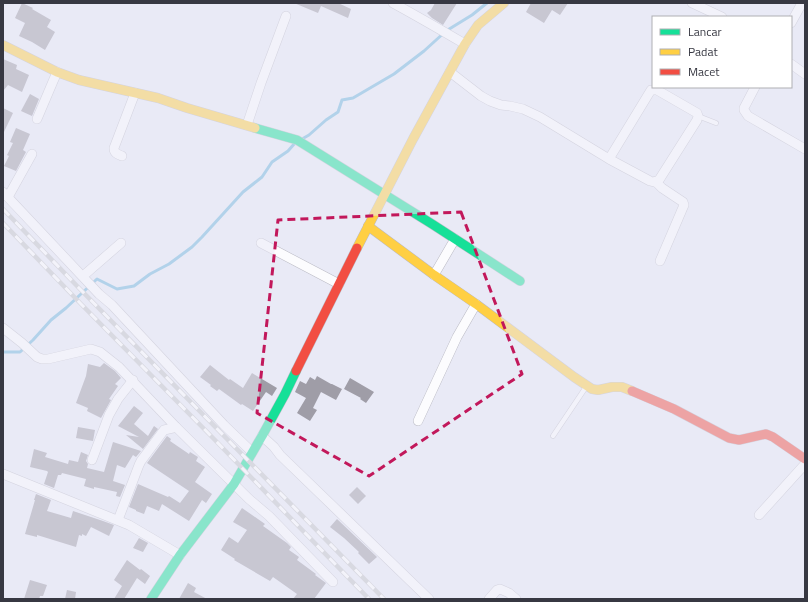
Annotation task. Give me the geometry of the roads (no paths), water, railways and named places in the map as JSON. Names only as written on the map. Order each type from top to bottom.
[{"type":"street","points":[[393,3],[465,44]]},
{"type":"street","points":[[151,599],[180,555],[234,484],[262,436],[308,348],[384,195],[465,44],[478,25],[504,3]]},
{"type":"street","points":[[692,3],[720,16]]},
{"type":"street","points":[[792,21],[802,3]]},
{"type":"street","points":[[247,125],[286,16]]},
{"type":"street","points":[[3,45],[57,72],[79,80],[158,98],[297,140],[520,281]]},
{"type":"street","points":[[792,65],[805,74]]},
{"type":"street","points":[[37,119],[57,72]]},
{"type":"street","points":[[450,72],[490,102],[523,109],[540,117],[610,159],[650,181],[656,182],[662,188],[683,202],[684,205],[660,261]]},
{"type":"street","points":[[754,88],[744,108],[748,116],[805,148]]},
{"type":"street","points":[[610,159],[651,90],[657,90],[697,113],[698,116],[697,120],[659,180],[656,182]]},
{"type":"street","points":[[122,156],[114,151],[114,148],[135,93]]},
{"type":"street","points":[[32,154],[6,194],[99,294],[112,305],[210,410],[252,452]]},
{"type":"street","points":[[368,226],[592,389],[598,390],[617,387],[627,389],[674,409],[729,438],[739,440],[766,434],[773,437],[805,459]]},
{"type":"street","points":[[434,275],[455,239]]},
{"type":"street","points":[[84,278],[121,243]]},
{"type":"street","points":[[261,243],[339,284]]},
{"type":"street","points":[[418,421],[456,337],[476,304]]},
{"type":"street","points":[[3,328],[37,357],[42,359],[91,350],[100,352],[133,380],[176,427],[269,516],[333,582]]},
{"type":"street","points":[[92,460],[109,415],[118,399],[133,380]]},
{"type":"street","points":[[118,520],[141,461],[164,430],[176,427]]},
{"type":"street","points":[[262,436],[429,599]]},
{"type":"street","points":[[759,515],[805,464]]},
{"type":"street","points":[[3,474],[136,528],[180,555]]},
{"type":"street","points":[[489,599],[497,590],[500,589],[509,593],[516,599]]},
{"type":"lane","points":[[698,116],[716,123]]},
{"type":"lane","points":[[553,436],[587,386]]},
{"type":"waterway","points":[[302,139],[338,112],[342,100],[353,98],[394,74],[424,51],[446,31],[472,15],[487,3]]},
{"type":"waterway","points":[[3,352],[20,352],[51,320],[97,279],[117,289],[134,286],[150,274],[169,264],[192,247],[243,192],[262,177],[272,162],[288,151],[295,143]]},
{"type":"railway","points":[[3,209],[384,599]]},
{"type":"railway","points":[[3,223],[369,599]]}]
